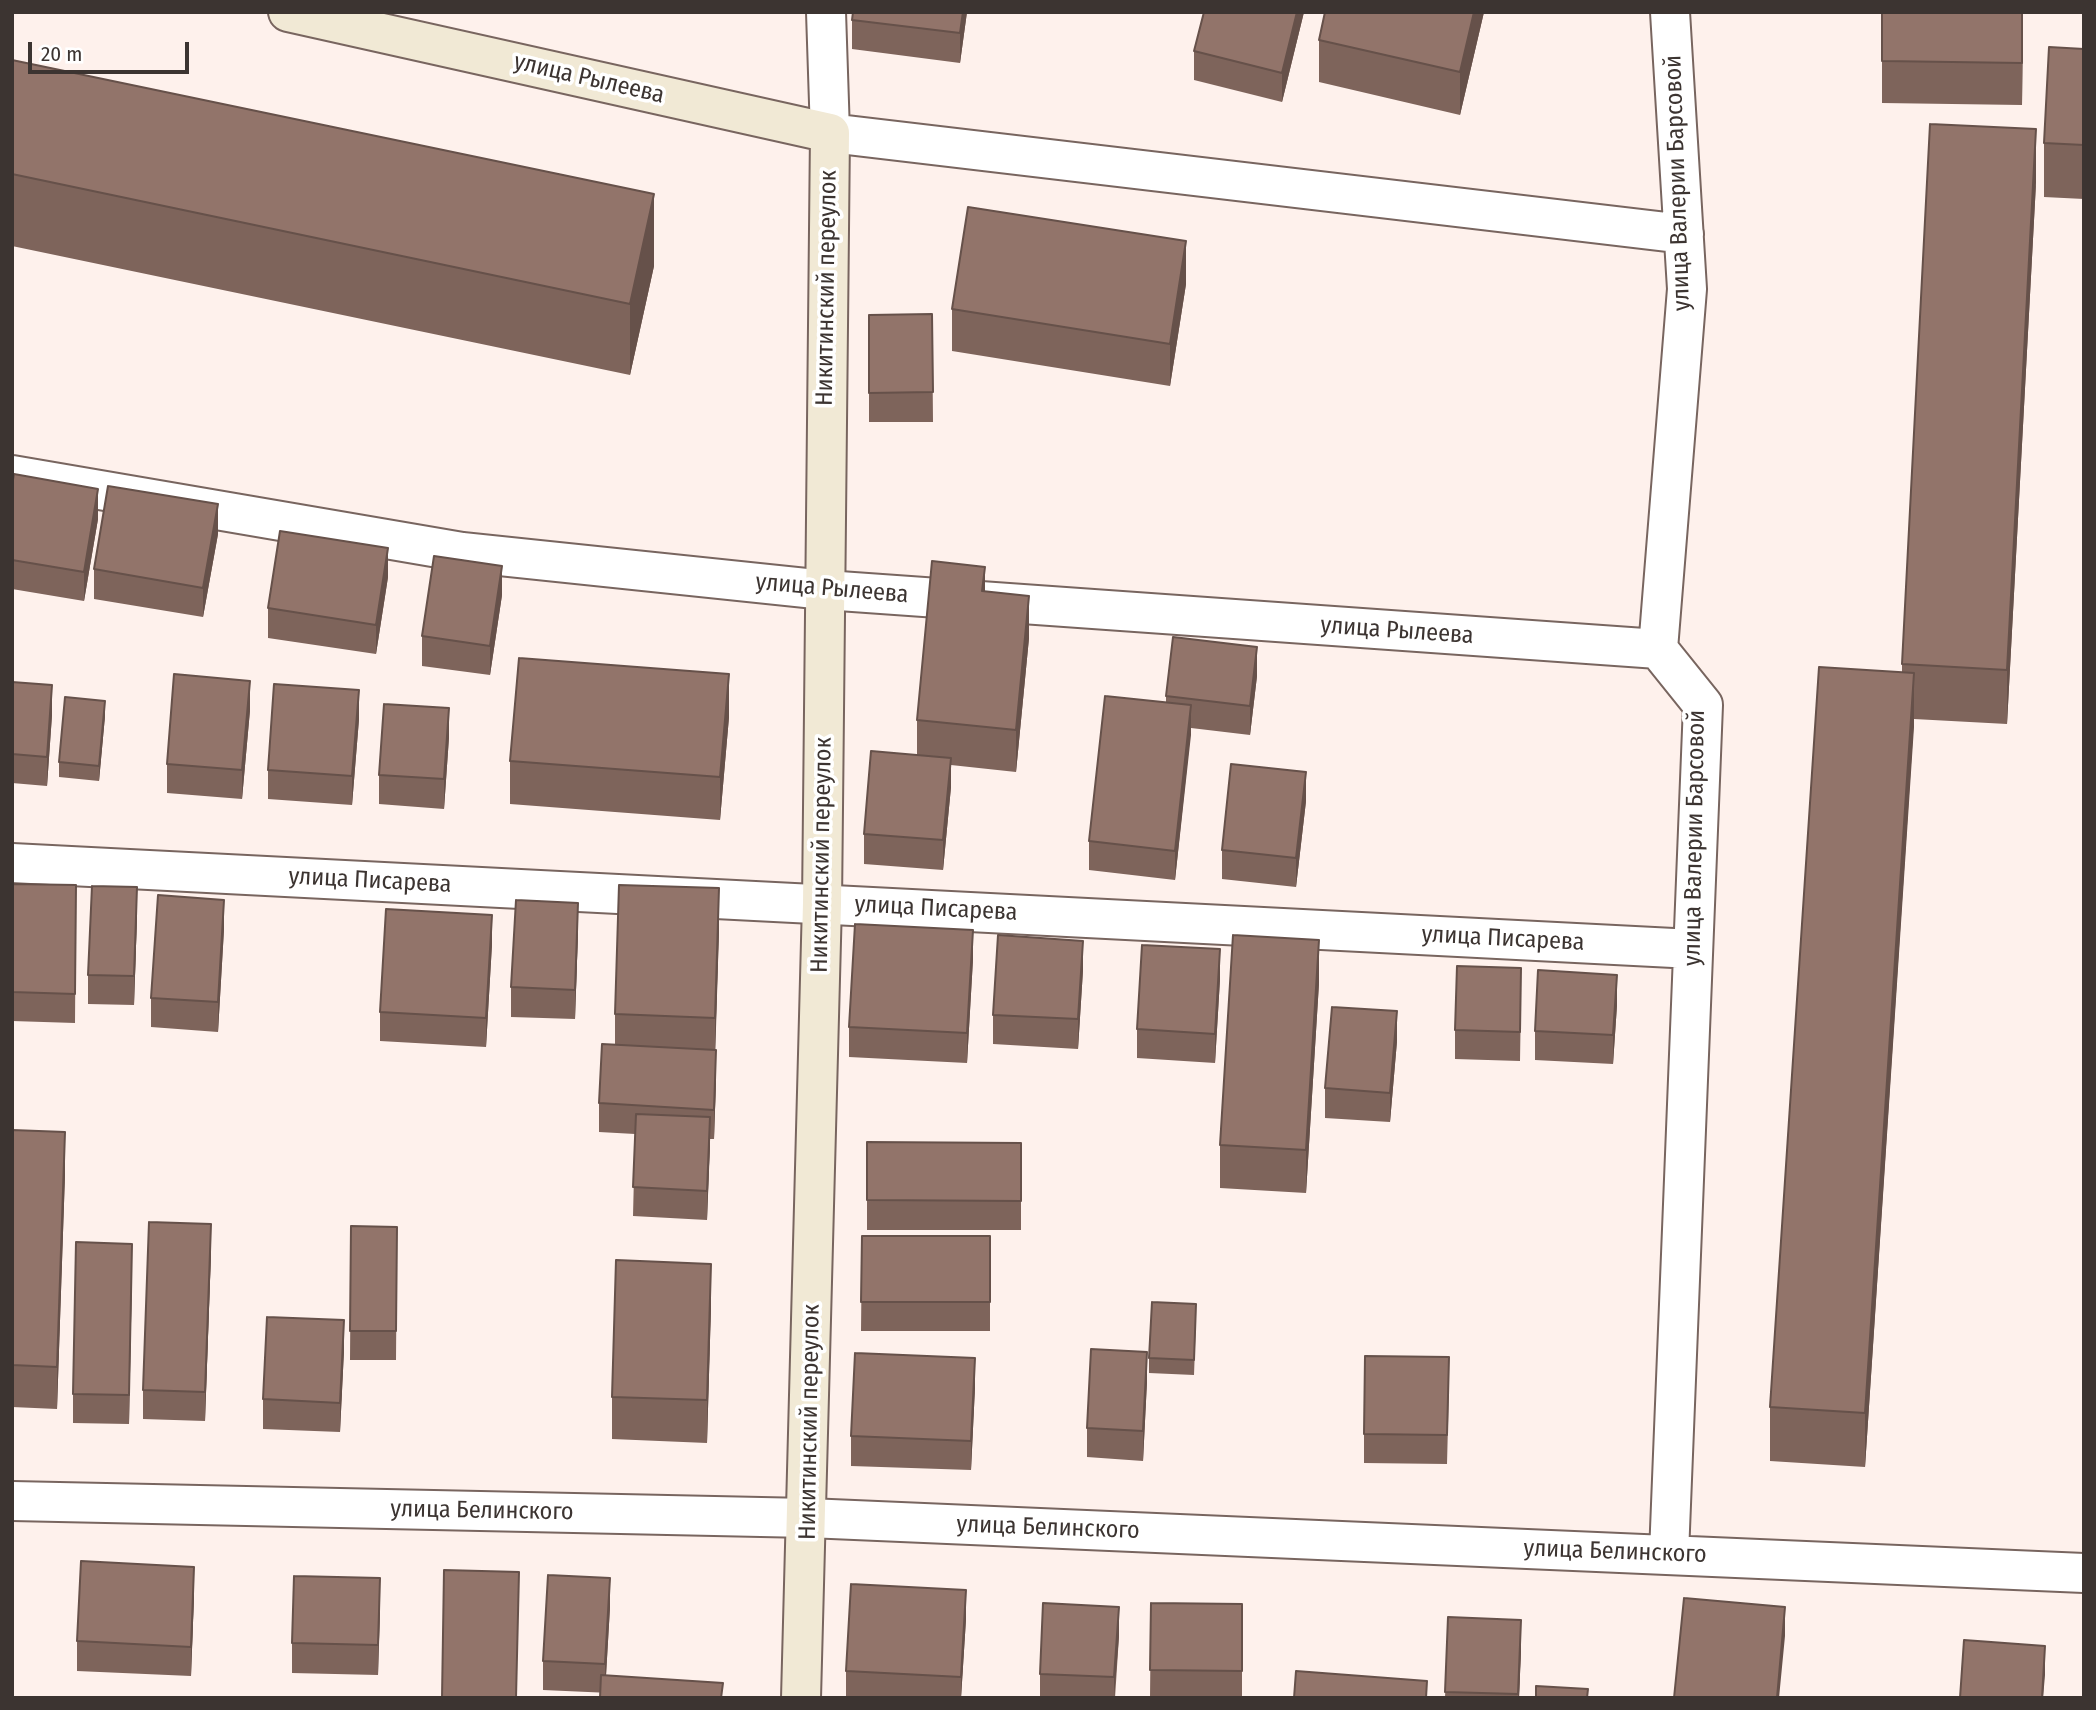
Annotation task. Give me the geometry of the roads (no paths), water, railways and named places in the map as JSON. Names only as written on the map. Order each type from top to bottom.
[{"type":"street","name":"улица Рылеева","points":[[288,12],[830,133],[1684,234]]},
{"type":"street","name":"Никитинский переулок","points":[[801,1698],[808,1518],[822,903],[830,133],[826,12]]},
{"type":"street","name":"улица Валерии Барсовой","points":[[1669,1554],[1703,705],[1658,649],[1687,289],[1670,12]]},
{"type":"street","name":"улица Рылеева","points":[[12,475],[462,552],[825,590],[1658,649]]},
{"type":"street","name":"улица Писарева","points":[[12,863],[1693,949]]},
{"type":"street","name":"улица Белинского","points":[[12,1501],[808,1518],[2084,1573]]}]
